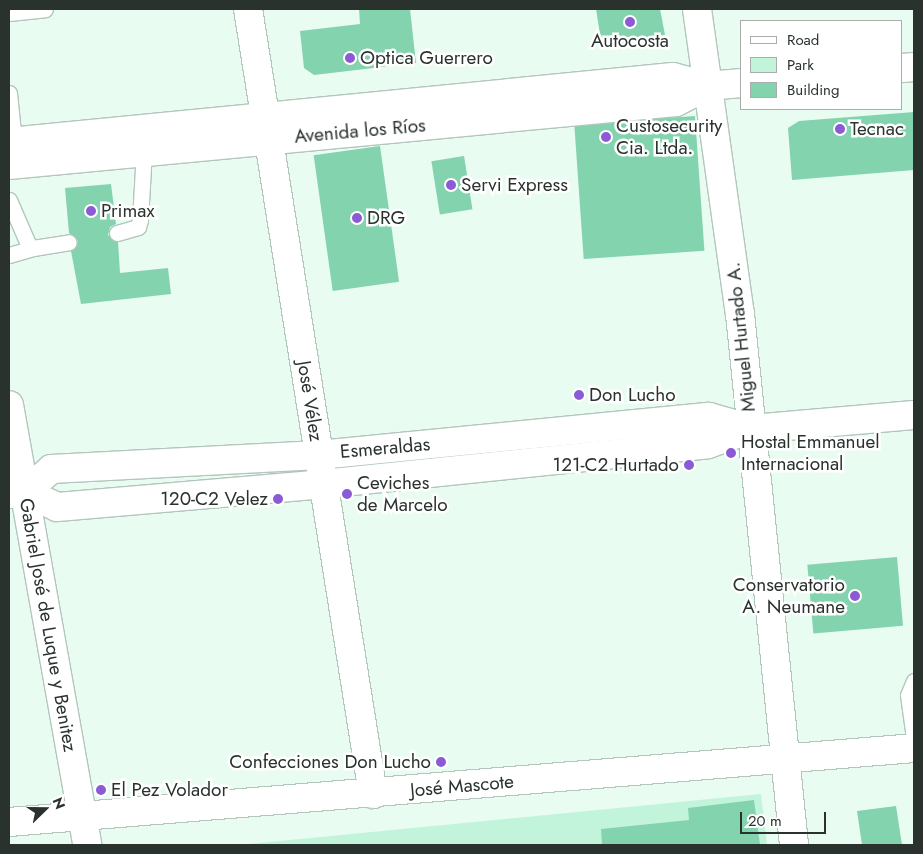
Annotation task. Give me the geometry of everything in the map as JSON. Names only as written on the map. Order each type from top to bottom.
[{"type":"street","name":"José Vélez","points":[[248,9],[372,794]]},
{"type":"street","name":"Miguel Hurtado A.","points":[[696,9],[740,314],[794,845]]},
{"type":"street","name":"Avenida los Ríos","points":[[10,150],[267,128],[676,102],[708,87],[740,83]]},
{"type":"street","name":"Avenida los Ríos","points":[[10,150],[144,151],[267,128]]},
{"type":"street","name":"Gabriel José de Luque y Benitez","points":[[9,405],[17,493],[87,845]]},
{"type":"street","name":"Esmeraldas","points":[[17,493],[58,507],[323,484],[708,444],[751,429],[914,415]]},
{"type":"street","name":"Esmeraldas","points":[[17,493],[51,469],[319,454],[708,417],[751,429]]},
{"type":"street","name":"José Mascote","points":[[9,822],[372,794],[785,757],[914,748]]},
{"type":"lane","points":[[9,13],[44,9]]},
{"type":"lane","points":[[9,93],[10,150]]},
{"type":"lane","points":[[117,234],[138,227],[144,151]]},
{"type":"lane","points":[[9,200],[28,244],[33,248]]},
{"type":"lane","points":[[9,255],[33,248],[70,242]]},
{"type":"lane","points":[[914,682],[908,696],[914,738]]},
{"type":"green space","points":[[761,794],[767,845],[238,845]]},
{"type":"building","points":[[359,9],[410,9],[416,63],[314,75],[304,68],[300,31],[360,24]]},
{"type":"building","name":"Autocosta","points":[[596,9],[660,9],[665,35],[602,47]]},
{"type":"building","points":[[914,112],[914,170],[792,180],[788,128],[799,121]]},
{"type":"building","points":[[695,116],[704,251],[584,259],[574,124]]},
{"type":"building","name":"DRG","points":[[380,146],[399,282],[333,291],[314,155]]},
{"type":"building","name":"Servi Express","points":[[464,156],[472,209],[440,214],[431,161]]},
{"type":"building","points":[[111,184],[116,224],[110,227],[108,235],[118,242],[120,273],[168,268],[171,294],[81,304],[71,251],[78,241],[69,233],[65,188]]},
{"type":"building","name":"Conservatorio A. Neumane","points":[[897,557],[903,626],[813,634],[807,565]]},
{"type":"building","points":[[754,800],[760,845],[602,845],[601,829],[689,820],[688,808]]},
{"type":"building","points":[[896,806],[902,845],[862,845],[857,811]]},
{"type":"place","name":"Autocosta","points":[[630,22]]},
{"type":"place","name":"Optica Guerrero","points":[[350,58]]},
{"type":"place","name":"Tecnac","points":[[840,129]]},
{"type":"place","name":"Custosecurity Cia. Ltda.","points":[[606,137]]},
{"type":"place","name":"Servi Express","points":[[451,185]]},
{"type":"place","name":"Primax","points":[[91,211]]},
{"type":"place","name":"DRG","points":[[357,218]]},
{"type":"place","name":"Don Lucho","points":[[579,395]]},
{"type":"place","name":"Hostal Emmanuel Internacional","points":[[731,453]]},
{"type":"place","name":"121-C2 Hurtado","points":[[689,465]]},
{"type":"place","name":"Ceviches de Marcelo","points":[[347,494]]},
{"type":"place","name":"120-C2 Velez","points":[[278,499]]},
{"type":"place","name":"Conservatorio A. Neumane","points":[[855,596]]},
{"type":"place","name":"Confecciones Don Lucho","points":[[441,762]]},
{"type":"place","name":"El Pez Volador","points":[[101,790]]}]
